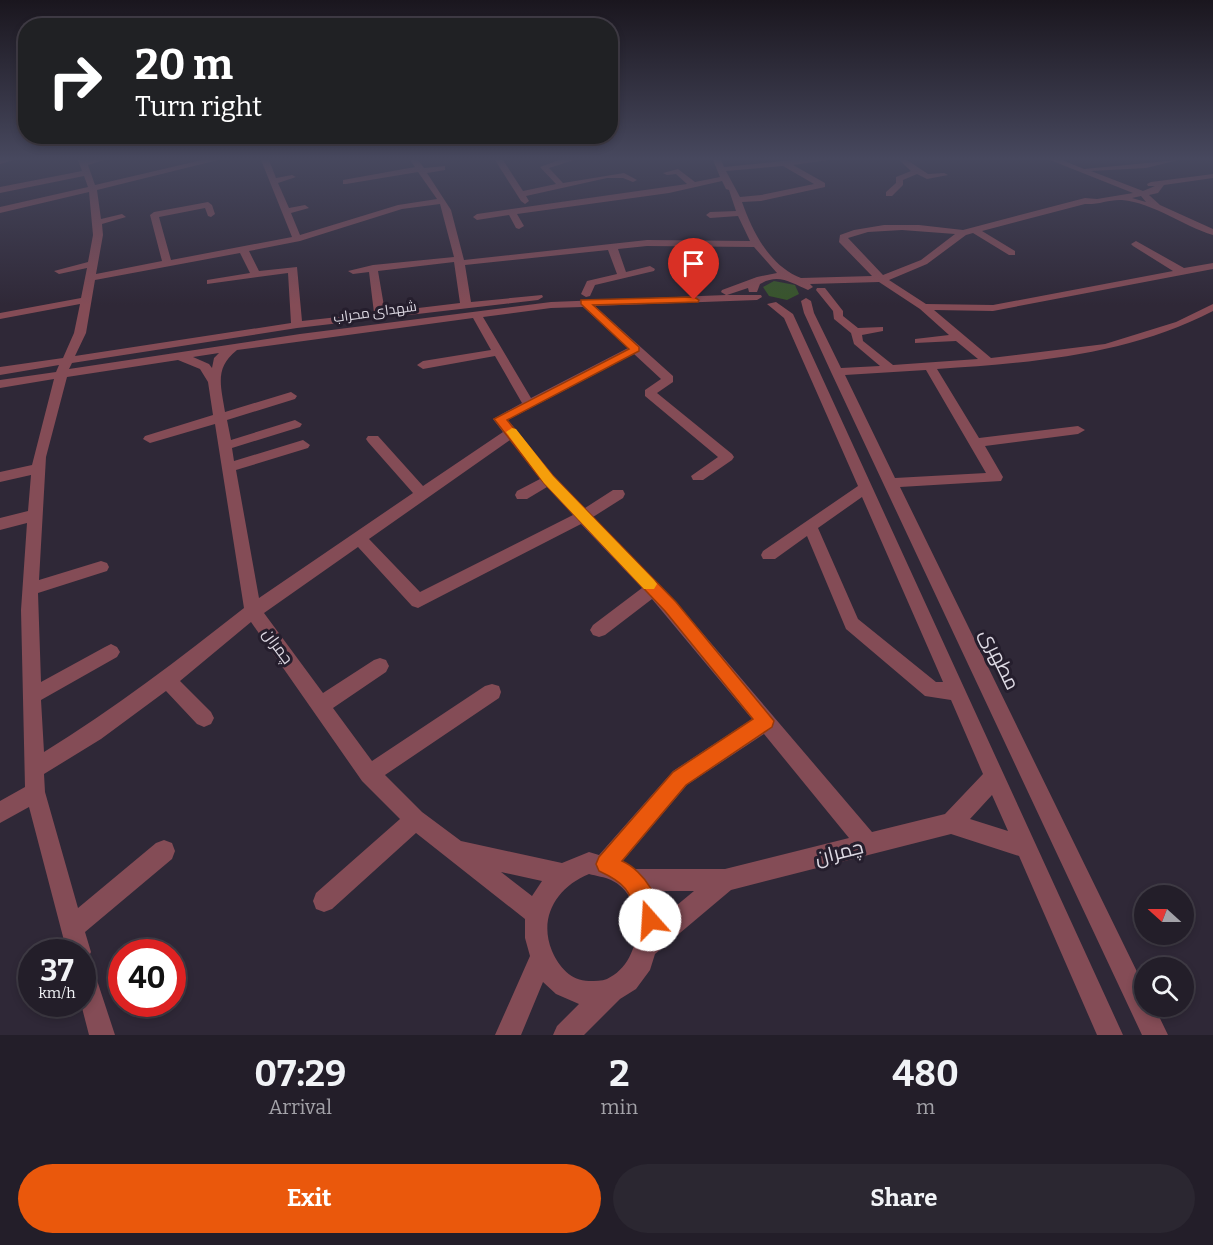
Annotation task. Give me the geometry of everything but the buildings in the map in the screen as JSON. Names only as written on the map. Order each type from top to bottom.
[{"type":"street","points":[[75,939],[35,792],[30,589],[38,468],[65,366],[80,333],[99,222],[96,208]]},
{"type":"street","points":[[168,265],[154,215],[190,208]]},
{"type":"street","points":[[209,208],[211,214]]},
{"type":"street","points":[[297,239],[287,211],[303,208]]},
{"type":"street","points":[[90,278],[297,239],[382,208]]},
{"type":"street","points":[[446,208],[451,219],[450,225],[466,305]]},
{"type":"street","points":[[477,217],[542,208]]},
{"type":"street","points":[[739,208],[755,244],[765,257],[788,277]]},
{"type":"street","points":[[988,362],[924,307],[882,279],[844,242],[843,237],[854,231],[894,228],[963,233],[1057,208]]},
{"type":"street","points":[[1160,208],[1212,231]]},
{"type":"street","points":[[512,213],[519,226]]},
{"type":"street","points":[[710,215],[741,213]]},
{"type":"street","points":[[99,222],[122,217]]},
{"type":"street","points":[[974,230],[1012,253]]},
{"type":"street","points":[[765,257],[768,276],[788,277],[801,281],[882,279],[924,262],[963,233]]},
{"type":"street","points":[[353,271],[647,243],[755,244]]},
{"type":"street","points":[[1136,244],[1183,272]]},
{"type":"street","points":[[612,247],[622,275]]},
{"type":"street","points":[[243,249],[256,275]]},
{"type":"street","points":[[59,271],[92,264]]},
{"type":"street","points":[[924,307],[993,308],[1213,266]]},
{"type":"street","points":[[374,268],[380,316]]},
{"type":"street","points":[[211,282],[293,269],[297,325]]},
{"type":"street","points":[[650,269],[591,283],[586,298],[635,349],[669,379],[648,393],[727,457],[698,476]]},
{"type":"street","name":"شهدای محراب","points":[[0,382],[65,366],[332,320],[466,305],[586,298],[688,296],[738,289],[768,276]]},
{"type":"street","points":[[801,281],[813,295],[838,311],[838,317],[856,332],[858,342],[891,368]]},
{"type":"street","name":"شهدای محراب","points":[[612,297],[765,301],[791,306],[813,295],[853,281]]},
{"type":"street","points":[[755,282],[753,292],[789,316],[958,692],[1024,847],[1110,1035]]},
{"type":"street","name":"مطهری","points":[[813,295],[814,325],[1155,1035]]},
{"type":"street","name":"شهدای محراب","points":[[65,366],[177,355],[477,316],[586,298]]},
{"type":"street","points":[[0,316],[85,300]]},
{"type":"street","points":[[837,372],[988,362],[1106,347],[1180,324],[1213,307]]},
{"type":"street","points":[[477,316],[529,404]]},
{"type":"street","points":[[329,334],[332,320]]},
{"type":"street","points":[[794,327],[795,323],[803,321],[814,325]]},
{"type":"street","points":[[856,332],[879,329]]},
{"type":"street","points":[[919,341],[959,337]]},
{"type":"street","points":[[214,382],[220,358],[234,347]]},
{"type":"street","points":[[635,349],[500,419],[549,480],[585,515],[653,589],[869,845]]},
{"type":"street","points":[[423,365],[498,352]]},
{"type":"street","points":[[177,355],[205,367],[214,382]]},
{"type":"street","points":[[890,483],[996,477],[929,365]]},
{"type":"street","name":"چمران","points":[[214,382],[253,610],[369,774],[415,819],[537,914]]},
{"type":"street","points":[[150,439],[291,396]]},
{"type":"street","points":[[225,446],[295,424]]},
{"type":"street","points":[[976,443],[1078,430]]},
{"type":"street","points":[[34,769],[94,732],[167,680],[253,610],[512,432]]},
{"type":"street","points":[[372,439],[422,494]]},
{"type":"street","points":[[228,468],[303,445]]},
{"type":"street","points":[[0,477],[38,468]]},
{"type":"street","points":[[522,495],[549,480]]},
{"type":"street","points":[[769,555],[866,487]]},
{"type":"street","points":[[359,538],[418,601],[585,515],[618,495]]},
{"type":"street","points":[[0,524],[35,515]]},
{"type":"street","points":[[810,526],[852,624],[932,690],[958,692]]},
{"type":"street","points":[[30,589],[101,567]]},
{"type":"street","points":[[599,630],[653,589]]},
{"type":"street","points":[[32,696],[111,652]]},
{"type":"street","points":[[321,705],[380,666]]},
{"type":"street","points":[[167,680],[204,718]]},
{"type":"street","points":[[369,774],[492,692]]},
{"type":"street","points":[[606,864],[680,778],[766,721]]},
{"type":"street","points":[[995,777],[951,823],[1024,847]]},
{"type":"street","points":[[0,813],[35,792]]},
{"type":"street","points":[[324,901],[415,819]]},
{"type":"street","name":"چمران","points":[[725,880],[951,823]]},
{"type":"street","points":[[72,928],[164,851]]},
{"type":"street","points":[[458,851],[562,874]]},
{"type":"street","points":[[566,1035],[612,991],[630,978],[642,962],[647,946],[650,920],[645,901],[631,880],[622,871],[606,864],[589,863],[562,874],[545,893],[537,914],[536,936],[541,959],[553,977],[571,990],[591,995],[612,991]]},
{"type":"street","points":[[631,880],[725,880]]},
{"type":"street","points":[[647,946],[725,880]]},
{"type":"street","points":[[508,1035],[541,959]]},
{"type":"street","points":[[96,1014],[102,1035]]},
{"type":"green space","points":[[774,281],[795,285],[799,294],[787,300],[769,296],[763,287]]},
{"type":"slow traffic","points":[[512,432],[549,480],[649,584]]},
{"type":"route","points":[[650,920],[645,901],[635,884],[622,871],[606,864],[680,778],[766,721],[670,607],[585,515],[549,480],[500,419],[635,349],[585,302],[694,300]]}]
